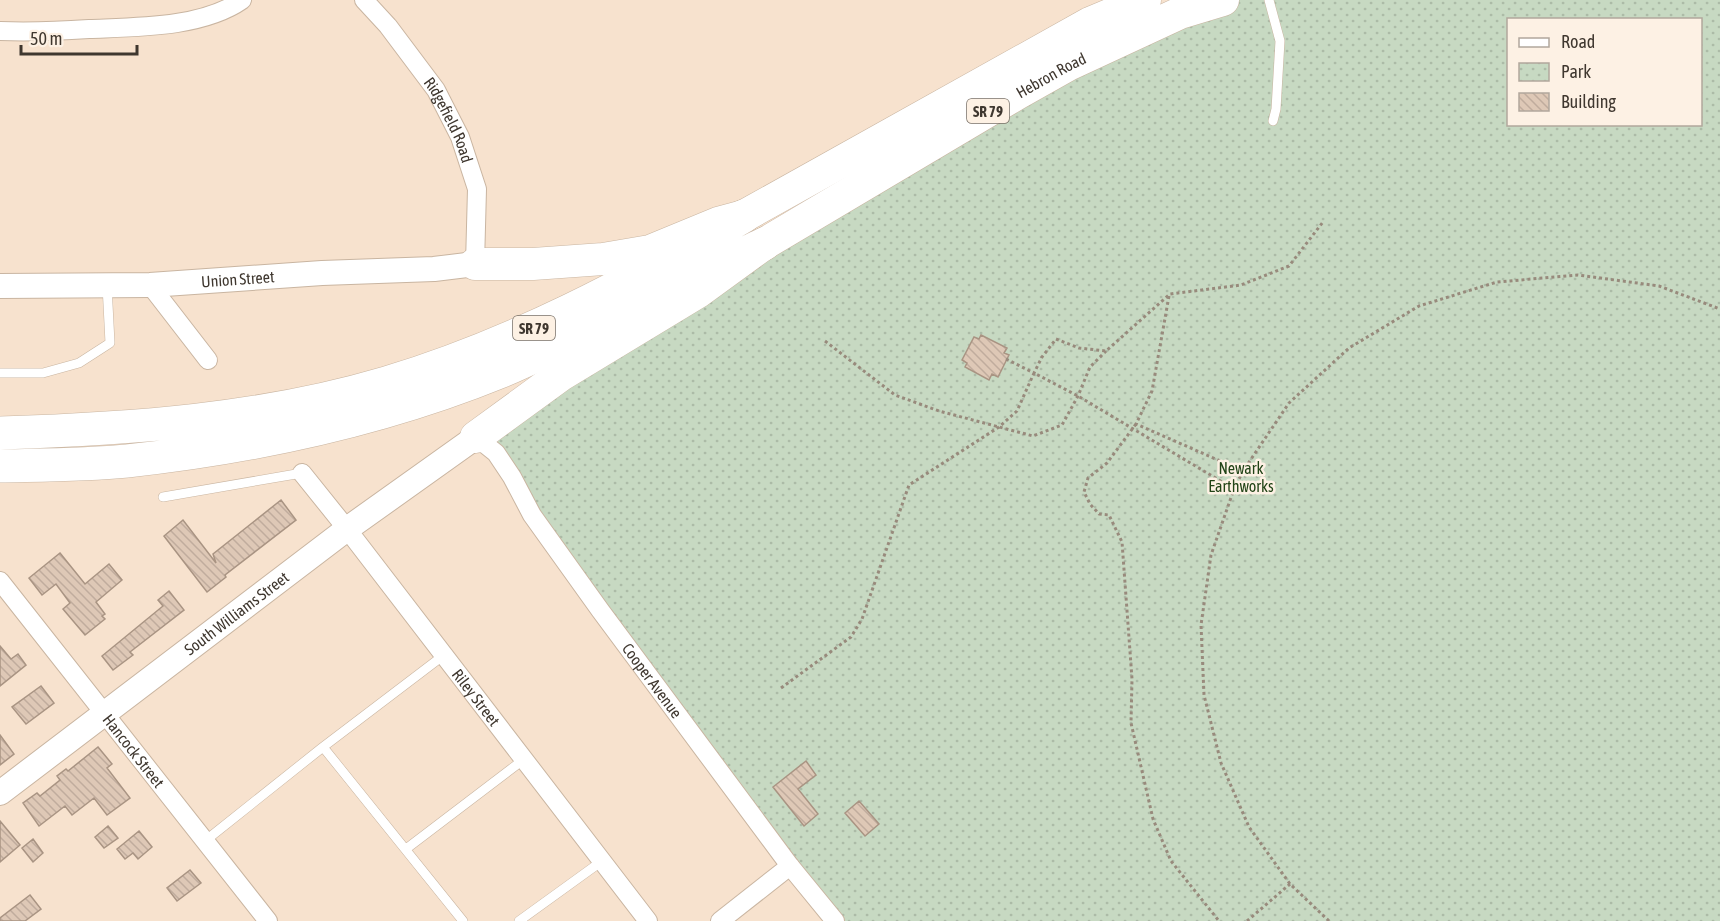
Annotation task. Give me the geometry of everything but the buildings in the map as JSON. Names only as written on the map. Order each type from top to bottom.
[{"type":"highway","name":"Hebron Road","points":[[475,264],[533,264],[603,259],[650,251],[744,216],[1090,23],[1144,0]]},
{"type":"highway","name":"Hebron Road","points":[[476,437],[561,375],[698,292],[764,244],[1068,65],[1180,13],[1223,0]]},
{"type":"highway","name":"SR 79","points":[[0,433],[104,429],[224,418],[309,402],[386,383],[476,352],[528,331],[583,304],[744,216]]},
{"type":"highway","name":"SR 79","points":[[0,466],[125,461],[266,442],[336,426],[414,404],[501,371],[568,342],[764,244]]},
{"type":"street","points":[[0,31],[60,31],[161,25],[200,17],[226,9],[243,0]]},
{"type":"street","name":"Ridgefield Road","points":[[364,0],[388,26],[436,90],[460,137],[477,189],[475,264]]},
{"type":"street","name":"Union Street","points":[[0,286],[150,285],[322,273],[434,269],[475,264]]},
{"type":"street","points":[[150,285],[208,360]]},
{"type":"street","name":"South Williams Street","points":[[0,793],[347,529],[476,437]]},
{"type":"street","name":"Cooper Avenue","points":[[476,437],[496,453],[532,515],[790,866],[835,921]]},
{"type":"street","name":"Riley Street","points":[[302,473],[648,921]]},
{"type":"street","name":"Hancock Street","points":[[0,581],[268,921]]},
{"type":"street","points":[[720,921],[790,866]]},
{"type":"lane","points":[[1269,0],[1280,41],[1276,109],[1273,121]]},
{"type":"lane","points":[[0,373],[43,373],[70,366],[79,363],[110,343],[107,285]]},
{"type":"lane","points":[[163,497],[302,473]]},
{"type":"lane","points":[[205,841],[444,655]]},
{"type":"lane","points":[[323,747],[463,921]]},
{"type":"lane","points":[[406,849],[524,760]]},
{"type":"lane","points":[[519,921],[602,861]]},
{"type":"path","points":[[825,341],[895,395],[939,411],[1034,436],[1062,425],[1078,396],[1090,367],[1170,294],[1241,285],[1288,266],[1323,222]]},
{"type":"path","points":[[1329,921],[1290,884],[1249,827],[1221,763],[1204,694],[1201,625],[1211,555],[1234,489],[1243,471],[1289,404],[1323,372],[1349,348],[1419,306],[1497,282],[1578,275],[1659,286],[1720,309]]},
{"type":"path","points":[[1170,294],[1152,391],[1133,429],[1107,463],[1088,478],[1084,492],[1090,504],[1099,514],[1109,515],[1122,542],[1132,679],[1131,723],[1153,819],[1171,861],[1219,921]]},
{"type":"path","points":[[781,688],[851,638],[862,619],[909,485],[999,427],[1017,411],[1042,357],[1056,339],[1079,348],[1106,351]]},
{"type":"path","points":[[1006,359],[1078,396],[1234,489]]},
{"type":"path","points":[[1136,424],[1243,471]]},
{"type":"path","points":[[1247,921],[1290,884]]},
{"type":"green space","name":"Newark Earthworks","points":[[1223,0],[1720,0],[1720,921],[835,921],[476,437],[764,244]]}]
